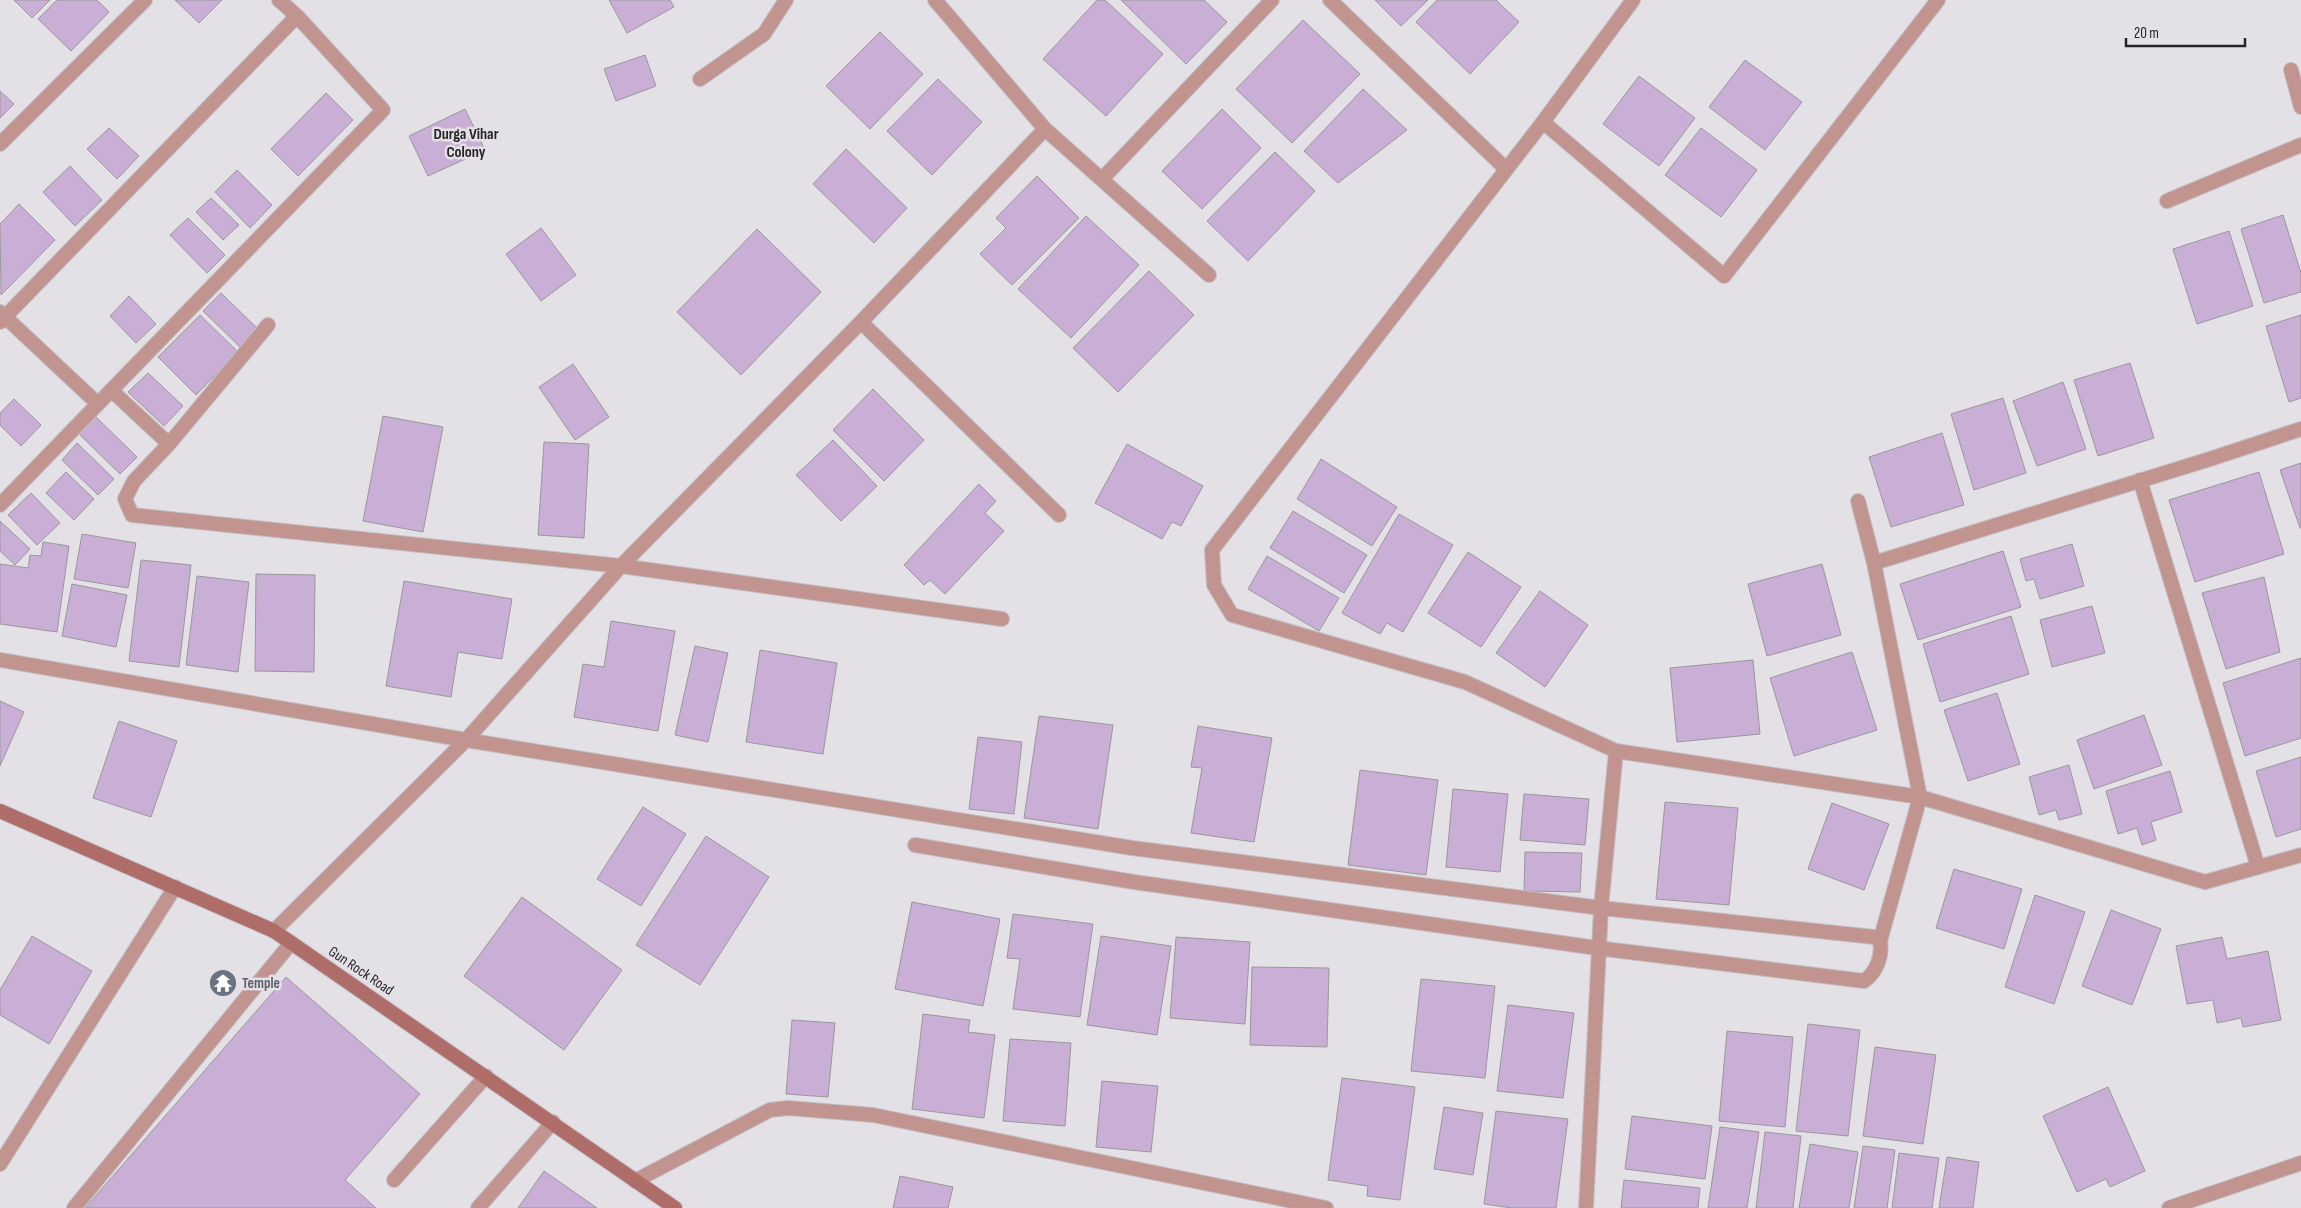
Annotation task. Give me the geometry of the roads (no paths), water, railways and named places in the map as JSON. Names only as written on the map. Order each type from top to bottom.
[{"type":"main road","name":"Gun Rock Road","points":[[0,811],[274,930],[675,1208]]},
{"type":"street","points":[[0,144],[145,0]]},
{"type":"street","points":[[0,505],[383,110],[297,16],[279,0]]},
{"type":"street","points":[[700,79],[764,34],[786,0]]},
{"type":"street","points":[[935,0],[1045,129],[1209,275]]},
{"type":"street","points":[[1102,179],[1272,0]]},
{"type":"street","points":[[1330,0],[1506,169]]},
{"type":"street","points":[[1632,0],[1543,122],[1212,550],[1214,585],[1232,615],[1466,682],[1616,751],[1920,797],[2205,882],[2301,855]]},
{"type":"street","points":[[1543,122],[1724,276],[1938,0]]},
{"type":"street","points":[[98,404],[2,317],[297,16]]},
{"type":"street","points":[[2291,70],[2301,106]]},
{"type":"street","points":[[274,930],[466,740],[622,566],[861,322],[1045,129]]},
{"type":"street","points":[[2167,201],[2301,145]]},
{"type":"street","points":[[861,322],[1059,515]]},
{"type":"street","points":[[268,325],[169,444],[134,481],[126,499],[132,515],[622,566],[1002,620]]},
{"type":"street","points":[[111,390],[169,444]]},
{"type":"street","points":[[1874,562],[2301,429]]},
{"type":"street","points":[[2140,480],[2258,867]]},
{"type":"street","points":[[915,845],[1134,882],[1597,948],[1864,981],[1876,968],[1880,941],[1920,797],[1874,562],[1858,502]]},
{"type":"street","points":[[0,660],[466,740],[1132,848],[1601,908],[1874,937],[1880,941]]},
{"type":"street","points":[[1586,1208],[1597,948],[1616,751]]},
{"type":"street","points":[[0,1164],[175,887]]},
{"type":"street","points":[[74,1208],[291,943]]},
{"type":"street","points":[[394,1180],[486,1076]]},
{"type":"street","points":[[636,1181],[770,1110],[788,1108],[873,1115],[1326,1208]]},
{"type":"street","points":[[478,1208],[553,1122]]},
{"type":"street","points":[[2170,1208],[2191,1205],[2301,1162]]},
{"type":"place","name":"Temple","points":[[223,983]]},
{"type":"district","name":"Durga Vihar Colony","points":[[466,143]]}]
